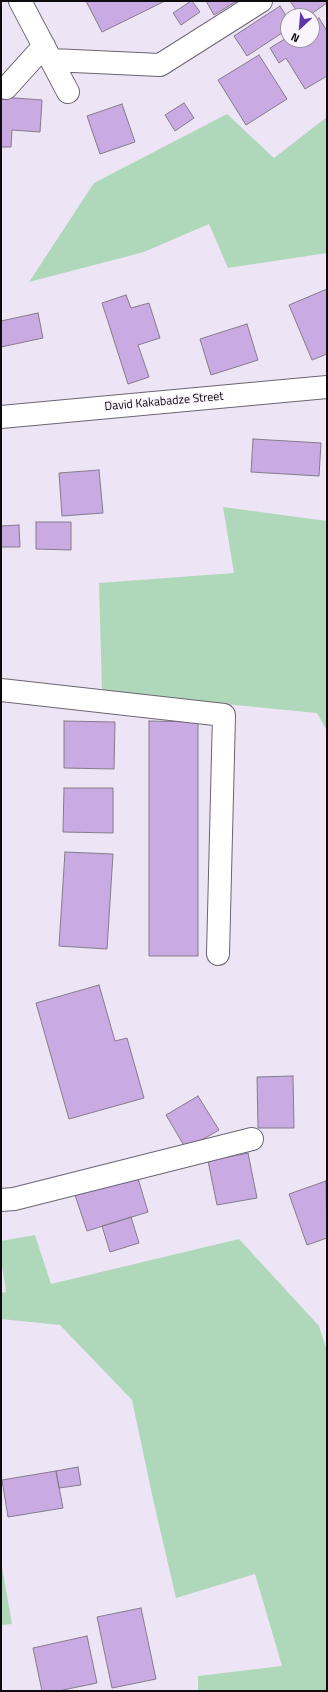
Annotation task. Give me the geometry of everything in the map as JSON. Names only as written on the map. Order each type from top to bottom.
[{"type":"street","points":[[20,1],[68,92]]},
{"type":"street","points":[[6,88],[48,53],[160,65],[260,1]]},
{"type":"street","name":"David Kakabadze Street","points":[[1,417],[327,387]]},
{"type":"street","points":[[1,690],[224,715],[218,954]]},
{"type":"street","points":[[1,1200],[14,1199],[252,1139]]},
{"type":"green space","points":[[227,114],[274,158],[327,117],[327,253],[228,268],[209,224],[144,252],[29,282],[94,183]]},
{"type":"green space","points":[[223,507],[327,521],[327,731],[317,713],[102,692],[99,583],[234,573]]},
{"type":"green space","points":[[35,1235],[51,1284],[239,1239],[319,1326],[327,1351],[327,1691],[198,1691],[198,1676],[282,1666],[255,1574],[176,1598],[132,1400],[60,1325],[1,1319],[1,1293],[6,1292],[1,1259],[1,1241]]},
{"type":"green space","points":[[1,1561],[12,1624],[1,1625]]},
{"type":"building","points":[[86,1],[165,1],[102,32]]},
{"type":"building","points":[[191,1],[200,12],[181,25],[173,13]]},
{"type":"building","points":[[206,1],[237,1],[214,15]]},
{"type":"building","points":[[290,1],[327,1],[327,3],[320,8],[295,8]]},
{"type":"building","points":[[280,6],[281,8],[280,8],[280,34],[247,56],[234,36]]},
{"type":"building","points":[[320,20],[327,31],[327,76],[305,89],[286,58],[279,63],[270,48],[280,42],[280,48],[320,48]]},
{"type":"building","points":[[259,55],[287,99],[246,125],[218,80]]},
{"type":"building","points":[[1,97],[42,100],[40,132],[12,130],[11,147],[1,147]]},
{"type":"building","points":[[184,103],[194,118],[175,131],[165,115]]},
{"type":"building","points":[[122,104],[135,142],[100,154],[87,116]]},
{"type":"building","points":[[327,289],[327,354],[312,360],[289,305]]},
{"type":"building","points":[[126,295],[131,308],[149,303],[160,338],[138,345],[149,377],[128,384],[102,303]]},
{"type":"building","points":[[38,313],[43,338],[1,347],[1,321]]},
{"type":"building","points":[[247,324],[258,360],[211,375],[200,339]]},
{"type":"building","points":[[253,439],[321,443],[319,476],[251,472]]},
{"type":"building","points":[[99,470],[103,513],[62,516],[59,473]]},
{"type":"building","points":[[36,522],[71,522],[71,550],[36,549]]},
{"type":"building","points":[[19,525],[20,547],[1,547],[1,526]]},
{"type":"building","points":[[64,721],[115,722],[114,769],[64,768]]},
{"type":"building","points":[[149,721],[198,722],[198,956],[149,956]]},
{"type":"building","points":[[64,788],[113,788],[113,833],[63,832]]},
{"type":"building","points":[[65,852],[113,854],[107,949],[59,946]]},
{"type":"building","points":[[99,985],[115,1041],[127,1038],[144,1098],[69,1119],[36,1003]]},
{"type":"building","points":[[293,1076],[294,1128],[258,1128],[257,1077]]},
{"type":"building","points":[[198,1096],[219,1130],[186,1149],[166,1115]]},
{"type":"building","points":[[248,1153],[257,1198],[217,1205],[208,1161]]},
{"type":"building","points":[[137,1175],[148,1212],[87,1231],[75,1195]]},
{"type":"building","points":[[326,1181],[327,1238],[307,1245],[289,1194]]},
{"type":"building","points":[[131,1217],[139,1243],[110,1252],[102,1226]]},
{"type":"building","points":[[78,1467],[81,1485],[59,1488],[56,1471]]},
{"type":"building","points":[[56,1471],[63,1508],[8,1517],[2,1480]]},
{"type":"building","points":[[141,1608],[156,1679],[112,1688],[97,1617]]},
{"type":"building","points":[[87,1636],[97,1683],[58,1691],[42,1691],[33,1648]]}]
